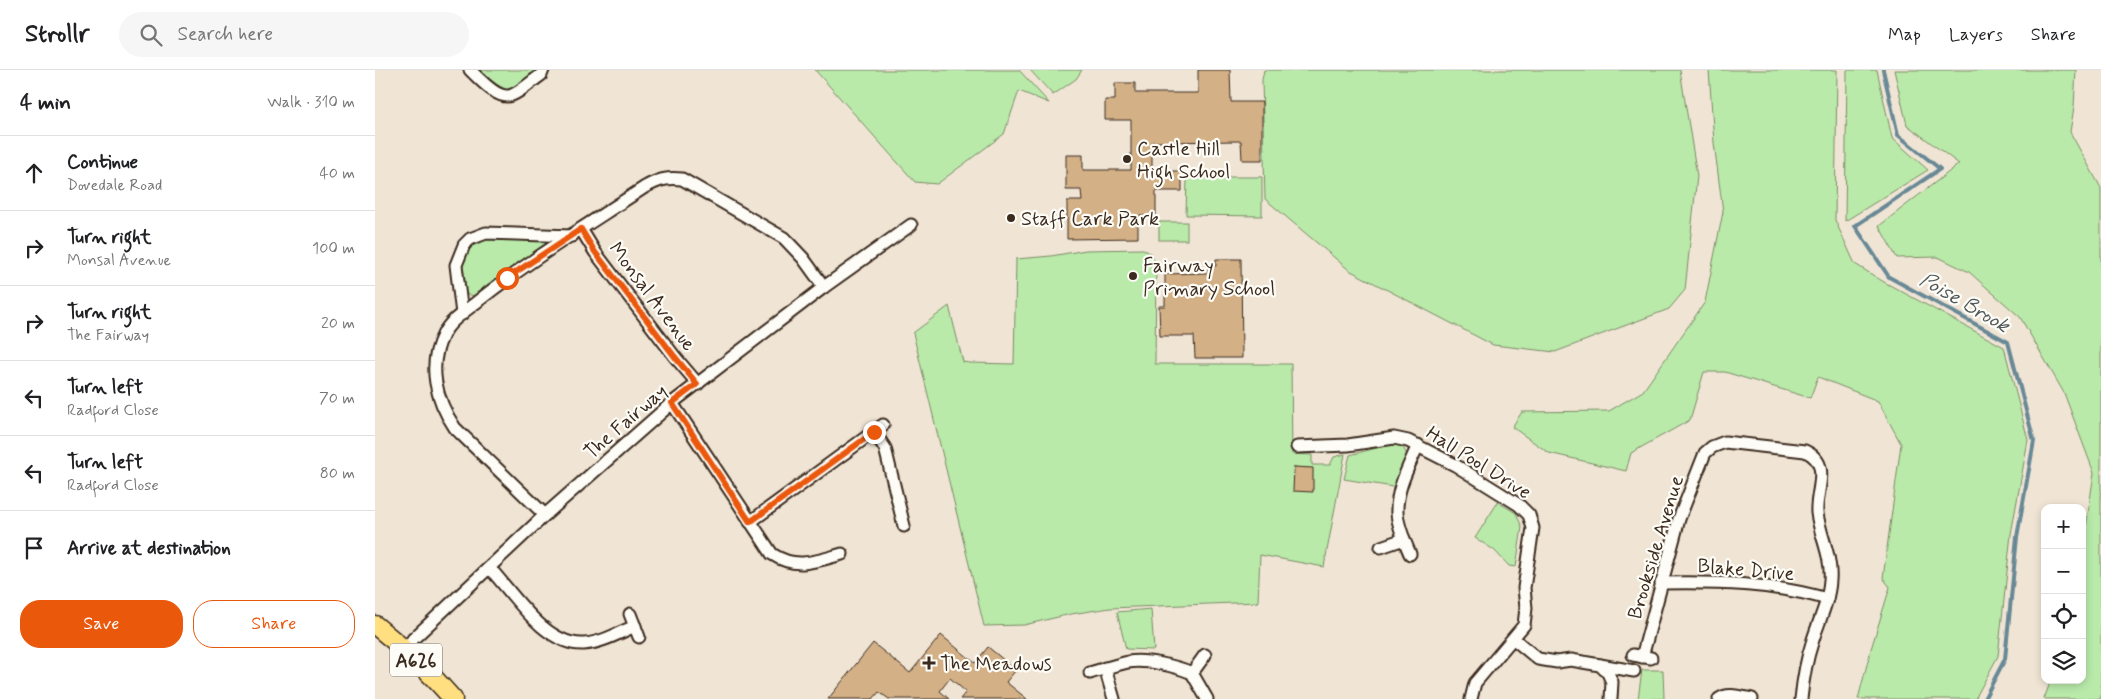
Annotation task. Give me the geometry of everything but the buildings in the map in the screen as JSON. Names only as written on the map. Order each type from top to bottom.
[{"type":"main road","name":"A626","points":[[375,627],[406,650],[453,699]]},
{"type":"street","points":[[469,70],[496,93],[511,96],[541,75],[543,70]]},
{"type":"street","points":[[545,515],[455,428],[443,407],[435,382],[436,349],[444,332],[462,314],[507,278],[577,232],[657,180],[669,178],[682,179],[784,238],[803,258],[824,287]]},
{"type":"street","name":"The Fairway","points":[[406,650],[413,639],[545,515],[672,403],[824,287],[911,225]]},
{"type":"street","points":[[462,314],[456,265],[464,245],[471,239],[486,233],[577,232]]},
{"type":"street","name":"Monsal Avenue","points":[[577,232],[595,252],[697,384]]},
{"type":"street","points":[[672,403],[772,554],[780,560],[801,564],[823,564],[842,554]]},
{"type":"street","points":[[750,522],[883,425]]},
{"type":"street","points":[[874,432],[885,448],[904,510],[904,526]]},
{"type":"street","name":"Hall Pool Drive","points":[[1297,447],[1348,445],[1394,438],[1418,445],[1519,505],[1529,515],[1533,528],[1532,544],[1523,588],[1526,608],[1524,625],[1475,684],[1471,699]]},
{"type":"street","name":"Brookside Avenue","points":[[1642,657],[1679,519],[1705,453],[1712,447],[1725,442],[1805,452],[1813,455],[1818,461],[1821,472],[1817,512],[1830,559],[1831,580],[1827,599],[1811,644],[1803,679],[1801,699]]},
{"type":"street","points":[[1410,554],[1397,513],[1400,487],[1418,445]]},
{"type":"street","points":[[1381,547],[1404,539]]},
{"type":"street","points":[[487,569],[494,573],[543,628],[561,639],[572,643],[584,644],[637,632],[630,614]]},
{"type":"street","name":"Blake Drive","points":[[1661,582],[1743,584],[1811,594],[1827,599]]},
{"type":"street","points":[[1514,638],[1538,659],[1557,662],[1571,660],[1634,671]]},
{"type":"street","points":[[1193,673],[1205,655]]},
{"type":"street","points":[[1090,673],[1129,662],[1141,661],[1178,667],[1193,673],[1207,699]]},
{"type":"street","points":[[1600,665],[1608,673],[1612,682],[1611,699]]},
{"type":"street","points":[[1105,668],[1115,699]]},
{"type":"street","points":[[1719,699],[1723,696],[1731,695],[1752,699]]},
{"type":"green space","points":[[470,70],[543,70],[511,96]]},
{"type":"green space","points":[[815,70],[1019,70],[1049,103],[1019,91],[1004,134],[937,184],[915,182]]},
{"type":"green space","points":[[1030,70],[1082,70],[1076,79],[1053,95]]},
{"type":"green space","points":[[1264,70],[1680,70],[1697,176],[1685,290],[1669,309],[1555,352],[1493,345],[1349,270],[1265,199],[1262,80]]},
{"type":"green space","points":[[1709,70],[1837,70],[1835,220],[1855,264],[1884,282],[2004,347],[2028,440],[2011,534],[1998,656],[1975,699],[1858,699],[1890,587],[1883,578],[1901,444],[1878,401],[1818,377],[1810,398],[1725,372],[1704,372],[1690,420],[1631,453],[1626,471],[1549,453],[1512,427],[1522,412],[1609,411],[1643,391],[1705,302],[1723,212],[1714,143]]},
{"type":"green space","points":[[1847,70],[1877,70],[1892,138],[1928,170],[1845,221]]},
{"type":"green space","points":[[1894,70],[2076,70],[2074,107],[2070,132],[2101,188],[2101,699],[2044,699],[2050,684],[2086,684],[2086,527],[2094,473],[2064,393],[2020,317],[1969,272],[1938,257],[1897,258],[1879,226],[1959,164],[1907,125]]},
{"type":"green space","points":[[1187,177],[1262,177],[1262,216],[1186,215]]},
{"type":"green space","points":[[1159,222],[1187,222],[1187,240],[1159,240]]},
{"type":"green space","points":[[482,238],[545,238],[545,248],[477,296],[463,294],[462,262],[468,250]]},
{"type":"green space","points":[[1143,249],[1150,253],[1156,263],[1155,364],[1291,364],[1292,454],[1312,455],[1312,465],[1330,465],[1334,457],[1345,454],[1324,567],[1260,555],[1258,602],[1110,608],[1071,614],[1024,625],[984,626],[913,333],[949,306],[963,362],[1014,364],[1016,259],[1086,250]]},
{"type":"green space","points":[[1396,445],[1403,447],[1407,455],[1393,487],[1344,479],[1350,455],[1384,446]]},
{"type":"green space","points":[[1498,502],[1516,513],[1522,527],[1516,567],[1509,566],[1494,550],[1475,538]]},
{"type":"green space","points":[[1151,609],[1154,650],[1126,649],[1117,612]]},
{"type":"green space","points":[[1642,670],[1663,670],[1664,699],[1638,699]]},
{"type":"waterway","name":"Poise Brook","points":[[1883,70],[1898,135],[1940,169],[1855,226],[1889,277],[2008,342],[2034,441],[2017,537],[2005,659],[1984,699]]},
{"type":"place","name":"Castle Hill High School","points":[[1127,159]]},
{"type":"place","name":"Staff Cark Park","points":[[1011,218]]},
{"type":"place","name":"Fairway Primary School","points":[[1133,276]]},
{"type":"place","name":"The Meadows","points":[[929,663]]},
{"type":"route","points":[[507,278],[581,229],[595,252],[697,384],[672,403],[750,522],[874,432]]}]
